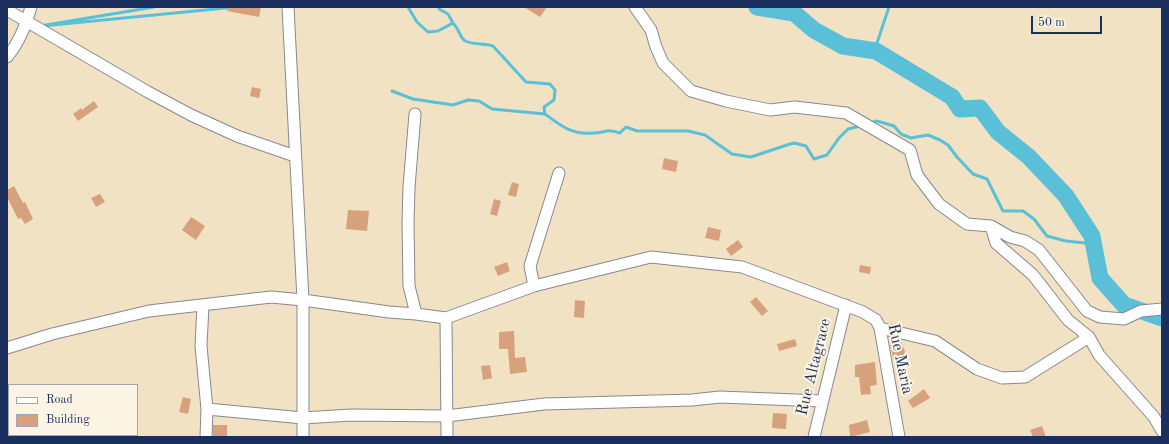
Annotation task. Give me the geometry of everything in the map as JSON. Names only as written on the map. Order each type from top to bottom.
[{"type":"street","points":[[7,57],[14,48],[27,21],[30,7]]},
{"type":"street","points":[[288,7],[303,300],[303,437]]},
{"type":"street","points":[[635,7],[651,30],[663,63],[691,91],[726,101],[770,110],[795,107],[846,113],[910,150],[917,176],[939,204],[967,224],[992,226],[1010,238],[1025,241],[1039,250],[1087,311],[1100,317],[1124,319],[1142,311],[1162,309]]},
{"type":"street","points":[[7,10],[141,88],[191,115],[237,136],[295,156]]},
{"type":"street","points":[[415,114],[409,187],[408,223],[409,286],[416,314]]},
{"type":"street","points":[[534,286],[530,266],[559,174]]},
{"type":"street","points":[[992,226],[996,243],[1033,275],[1068,320],[1089,337],[1099,355],[1154,417],[1162,431]]},
{"type":"street","name":"Rue Maria","points":[[446,318],[534,286],[651,257],[742,267],[864,312],[876,320],[880,328],[899,437]]},
{"type":"street","points":[[7,348],[52,334],[149,310],[271,297],[446,318],[447,437]]},
{"type":"street","points":[[203,305],[201,346],[206,409],[206,437]]},
{"type":"street","name":"Rue Altagrace","points":[[814,437],[846,305]]},
{"type":"street","points":[[880,328],[935,341],[977,369],[1002,378],[1025,378],[1089,337]]},
{"type":"street","points":[[206,409],[303,418],[351,415],[447,416],[544,404],[692,400],[720,397],[822,401]]},
{"type":"building","points":[[228,7],[261,7],[259,17],[227,11]]},
{"type":"building","points":[[524,7],[547,7],[540,17]]},
{"type":"building","points":[[252,87],[261,89],[259,98],[250,96]]},
{"type":"building","points":[[94,101],[98,107],[78,121],[73,114],[81,108],[82,110]]},
{"type":"building","points":[[664,158],[678,161],[676,172],[662,169]]},
{"type":"building","points":[[512,182],[519,184],[516,197],[508,195]]},
{"type":"building","points":[[14,186],[23,203],[25,202],[33,219],[25,224],[21,218],[18,219],[7,197],[7,190]]},
{"type":"building","points":[[100,194],[105,202],[96,207],[91,198]]},
{"type":"building","points":[[494,199],[501,201],[497,216],[490,214]]},
{"type":"building","points":[[348,210],[369,211],[367,231],[346,229]]},
{"type":"building","points":[[191,217],[205,226],[196,240],[182,230]]},
{"type":"building","points":[[708,227],[721,230],[719,241],[705,238]]},
{"type":"building","points":[[738,240],[743,247],[731,256],[726,249]]},
{"type":"building","points":[[507,262],[510,271],[498,276],[494,267]]},
{"type":"building","points":[[860,265],[871,267],[870,274],[859,272]]},
{"type":"building","points":[[756,297],[768,311],[762,316],[750,302]]},
{"type":"building","points":[[575,300],[585,301],[584,318],[574,317]]},
{"type":"building","points":[[514,331],[515,358],[525,357],[527,372],[510,374],[508,349],[499,349],[499,332]]},
{"type":"building","points":[[795,339],[797,346],[779,351],[777,344]]},
{"type":"building","points":[[901,341],[907,357],[894,361],[890,345]]},
{"type":"building","points":[[875,362],[877,385],[870,386],[871,394],[861,395],[859,377],[855,377],[855,365]]},
{"type":"building","points":[[490,365],[492,378],[483,380],[481,366]]},
{"type":"building","points":[[924,389],[930,398],[913,408],[908,401]]},
{"type":"building","points":[[183,397],[191,399],[188,414],[179,412]]},
{"type":"building","points":[[773,413],[787,414],[786,429],[772,428]]},
{"type":"building","points":[[867,420],[870,432],[850,437],[849,425]]},
{"type":"building","points":[[213,425],[227,425],[227,437],[213,437]]},
{"type":"building","points":[[1042,426],[1046,437],[1033,437],[1030,430]]},
{"type":"waterway","points":[[40,26],[154,7]]},
{"type":"waterway","points":[[42,26],[236,7]]},
{"type":"waterway","points":[[408,7],[417,22],[428,32],[438,31],[453,23],[466,42],[493,46],[526,82],[550,84],[555,90],[554,100],[544,107],[545,114],[567,129],[579,133],[597,133],[606,131],[620,133],[626,127],[637,131],[688,131],[705,135],[732,154],[751,157],[794,143],[806,146],[814,159],[827,155],[839,138],[848,129],[860,126]]},
{"type":"waterway","points":[[439,7],[439,9],[448,14],[453,23]]},
{"type":"waterway","points":[[757,7],[794,13],[814,30],[843,46],[876,51],[952,97],[960,109],[980,108],[998,132],[1029,157],[1066,196],[1092,236],[1100,278],[1124,305],[1162,318]]},
{"type":"waterway","points":[[876,51],[877,43],[889,7]]},
{"type":"waterway","points":[[392,91],[413,99],[453,105],[468,100],[479,101],[492,109],[545,114]]},
{"type":"waterway","points":[[870,123],[877,121],[894,126],[901,134],[911,138],[928,135],[940,140],[948,145],[973,174],[987,179],[1003,211],[1023,211],[1034,219],[1047,236],[1066,241],[1094,244]]}]
